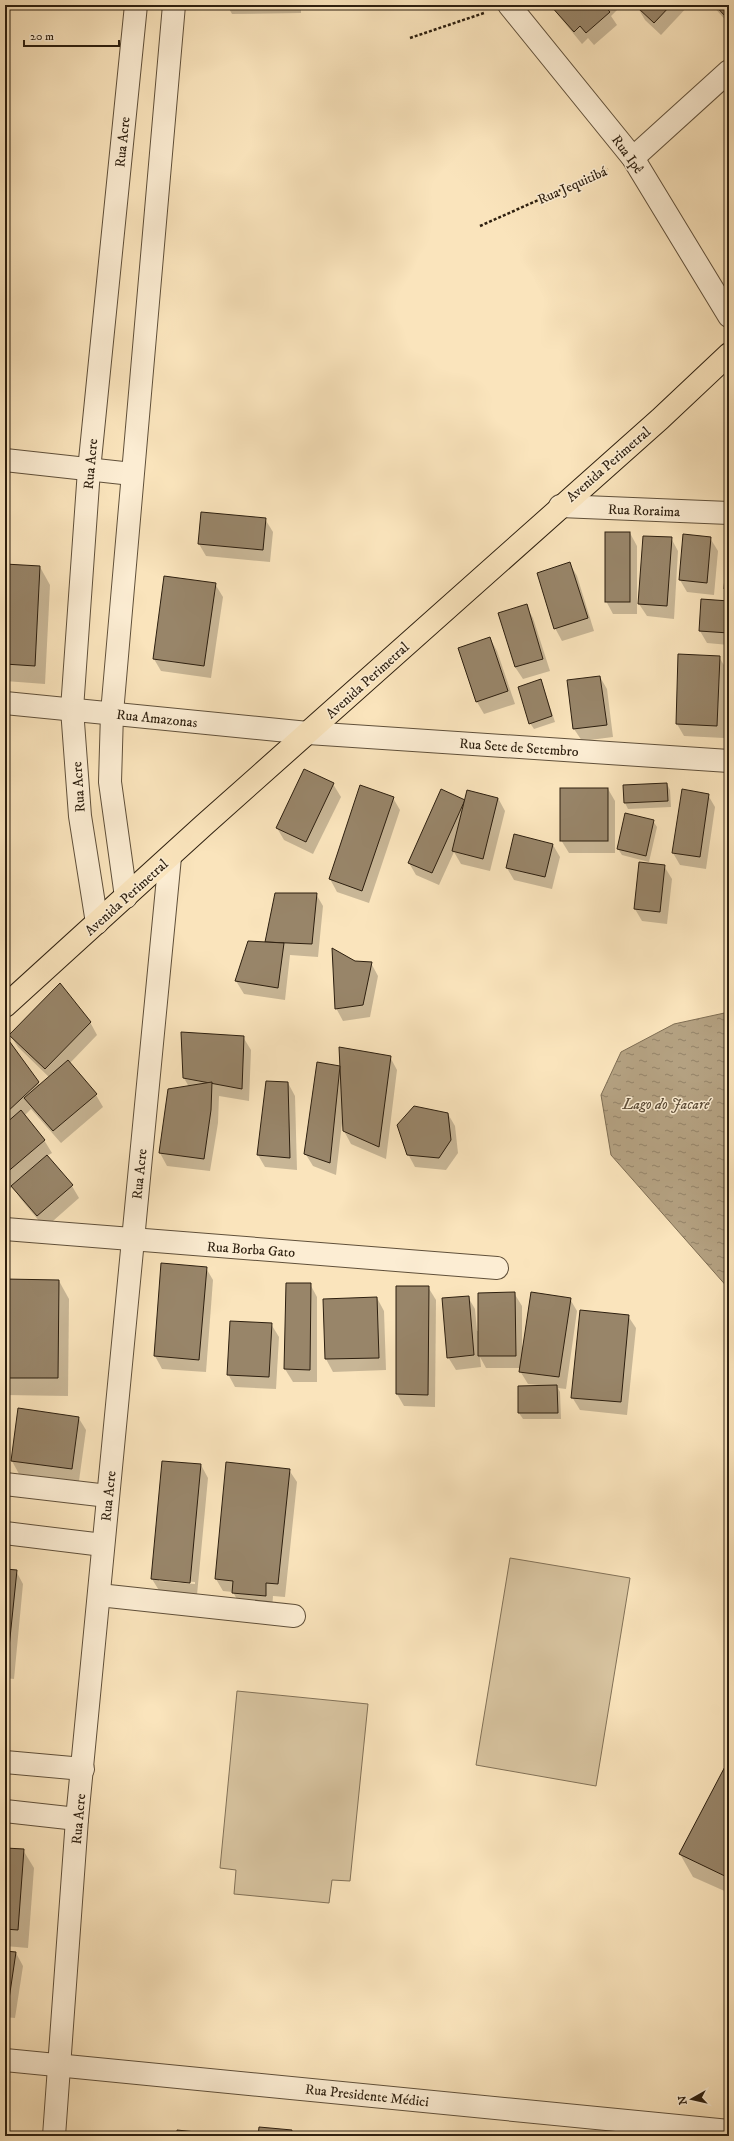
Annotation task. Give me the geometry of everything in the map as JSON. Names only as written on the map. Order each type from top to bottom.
[{"type":"main road","name":"Avenida Perimetral","points":[[5,1006],[560,506],[660,419],[729,354]]},
{"type":"street","name":"Rua Acre","points":[[97,923],[80,816],[72,709],[89,470],[136,5]]},
{"type":"street","points":[[126,897],[110,782],[112,713],[174,5]]},
{"type":"street","name":"Rua Ipê","points":[[509,5],[633,158],[729,316]]},
{"type":"street","points":[[633,158],[729,71]]},
{"type":"street","points":[[5,460],[132,474]]},
{"type":"street","name":"Rua Roraima","points":[[560,506],[729,513]]},
{"type":"street","name":"Rua Amazonas","points":[[5,703],[308,733]]},
{"type":"street","name":"Rua Sete de Setembro","points":[[308,733],[729,761]]},
{"type":"street","name":"Rua Acre","points":[[54,2136],[77,1819],[170,857]]},
{"type":"street","name":"Rua Borba Gato","points":[[5,1229],[132,1240],[439,1262],[497,1268]]},
{"type":"street","points":[[5,1484],[108,1496]]},
{"type":"street","points":[[5,1533],[103,1545]]},
{"type":"street","points":[[99,1595],[294,1616]]},
{"type":"street","points":[[5,1762],[83,1769]]},
{"type":"street","points":[[5,1811],[77,1819]]},
{"type":"street","name":"Rua Presidente Médici","points":[[5,2060],[60,2064],[729,2131]]},
{"type":"path","points":[[410,38],[484,13]]},
{"type":"path","name":"Rua Jequitibá","points":[[480,226],[633,158]]},
{"type":"shaded area","points":[[510,1558],[630,1578],[596,1786],[476,1765]]},
{"type":"shaded area","points":[[237,1691],[368,1704],[350,1881],[332,1880],[329,1903],[234,1894],[236,1870],[220,1868]]},
{"type":"water","name":"Lago do Jacaré","points":[[729,1012],[729,1289],[611,1155],[601,1095],[621,1052],[674,1024]]},
{"type":"building","points":[[550,5],[604,5],[610,12],[586,33],[580,26],[574,32]]},
{"type":"building","points":[[639,5],[671,5],[654,23],[637,7]]},
{"type":"building","points":[[715,5],[729,5],[729,11],[724,15]]},
{"type":"building","points":[[201,512],[266,518],[263,550],[198,544]]},
{"type":"building","points":[[605,532],[630,532],[630,602],[605,602]]},
{"type":"building","points":[[683,534],[711,537],[707,583],[679,580]]},
{"type":"building","points":[[643,536],[672,537],[667,606],[638,604]]},
{"type":"building","points":[[729,539],[729,590],[724,589]]},
{"type":"building","points":[[570,562],[588,618],[554,629],[537,573]]},
{"type":"building","points":[[5,564],[40,566],[35,666],[5,664]]},
{"type":"building","points":[[164,576],[216,583],[204,666],[153,659]]},
{"type":"building","points":[[701,599],[729,601],[729,633],[699,631]]},
{"type":"building","points":[[527,604],[543,659],[515,667],[498,613]]},
{"type":"building","points":[[490,637],[508,691],[476,702],[458,648]]},
{"type":"building","points":[[678,654],[720,656],[717,726],[676,724]]},
{"type":"building","points":[[600,676],[607,725],[573,729],[567,680]]},
{"type":"building","points":[[541,679],[552,716],[529,724],[518,687]]},
{"type":"building","points":[[304,769],[334,783],[306,842],[276,828]]},
{"type":"building","points":[[667,783],[668,801],[624,803],[623,785]]},
{"type":"building","points":[[360,785],[394,797],[362,891],[329,879]]},
{"type":"building","points":[[560,788],[608,788],[608,841],[560,841]]},
{"type":"building","points":[[441,789],[465,800],[432,873],[408,863]]},
{"type":"building","points":[[682,789],[709,794],[700,857],[672,853]]},
{"type":"building","points":[[467,790],[498,798],[483,859],[452,851]]},
{"type":"building","points":[[625,813],[654,820],[646,856],[617,849]]},
{"type":"building","points":[[514,834],[553,844],[545,877],[506,868]]},
{"type":"building","points":[[639,862],[665,865],[660,912],[634,909]]},
{"type":"building","points":[[275,893],[317,893],[312,944],[265,942]]},
{"type":"building","points":[[248,941],[284,943],[278,988],[235,981]]},
{"type":"building","points":[[332,948],[355,961],[372,962],[363,1005],[335,1009]]},
{"type":"building","points":[[60,983],[91,1022],[45,1069],[9,1035]]},
{"type":"building","points":[[181,1032],[244,1036],[242,1089],[183,1078]]},
{"type":"building","points":[[7,1038],[39,1082],[5,1114],[5,1041]]},
{"type":"building","points":[[339,1047],[391,1056],[379,1147],[343,1131]]},
{"type":"building","points":[[68,1060],[97,1094],[53,1131],[24,1098]]},
{"type":"building","points":[[317,1062],[340,1066],[330,1163],[304,1154]]},
{"type":"building","points":[[266,1081],[288,1082],[290,1158],[257,1155]]},
{"type":"building","points":[[212,1082],[211,1110],[204,1159],[159,1153],[168,1089]]},
{"type":"building","points":[[414,1106],[448,1113],[451,1140],[439,1158],[407,1155],[397,1125]]},
{"type":"building","points":[[21,1110],[45,1140],[5,1174],[5,1124]]},
{"type":"building","points":[[47,1155],[73,1185],[37,1216],[11,1186]]},
{"type":"building","points":[[161,1263],[207,1267],[199,1360],[154,1356]]},
{"type":"building","points":[[5,1279],[59,1280],[58,1378],[5,1378]]},
{"type":"building","points":[[286,1283],[311,1283],[310,1370],[284,1369]]},
{"type":"building","points":[[396,1286],[429,1286],[428,1395],[396,1394]]},
{"type":"building","points":[[515,1292],[516,1356],[478,1356],[478,1293]]},
{"type":"building","points":[[531,1292],[571,1298],[559,1377],[519,1372]]},
{"type":"building","points":[[469,1296],[474,1355],[447,1358],[442,1298]]},
{"type":"building","points":[[377,1297],[379,1358],[325,1359],[323,1299]]},
{"type":"building","points":[[580,1310],[629,1315],[621,1402],[571,1398]]},
{"type":"building","points":[[230,1321],[272,1323],[269,1377],[227,1375]]},
{"type":"building","points":[[557,1385],[558,1413],[518,1413],[518,1386]]},
{"type":"building","points":[[18,1408],[79,1417],[72,1469],[11,1461]]},
{"type":"building","points":[[162,1461],[201,1464],[190,1583],[151,1579]]},
{"type":"building","points":[[226,1462],[290,1469],[278,1584],[266,1583],[266,1596],[232,1593],[233,1581],[215,1579]]},
{"type":"building","points":[[5,1569],[17,1570],[7,1667],[5,1667]]},
{"type":"building","points":[[729,1759],[729,1878],[679,1854]]},
{"type":"building","points":[[5,1848],[24,1849],[18,1930],[5,1929]]},
{"type":"building","points":[[5,1951],[16,1952],[8,2006],[5,2005]]},
{"type":"building","points":[[259,2127],[292,2130],[291,2136],[258,2136]]},
{"type":"building","points":[[177,2130],[215,2134],[215,2136],[177,2136]]}]
